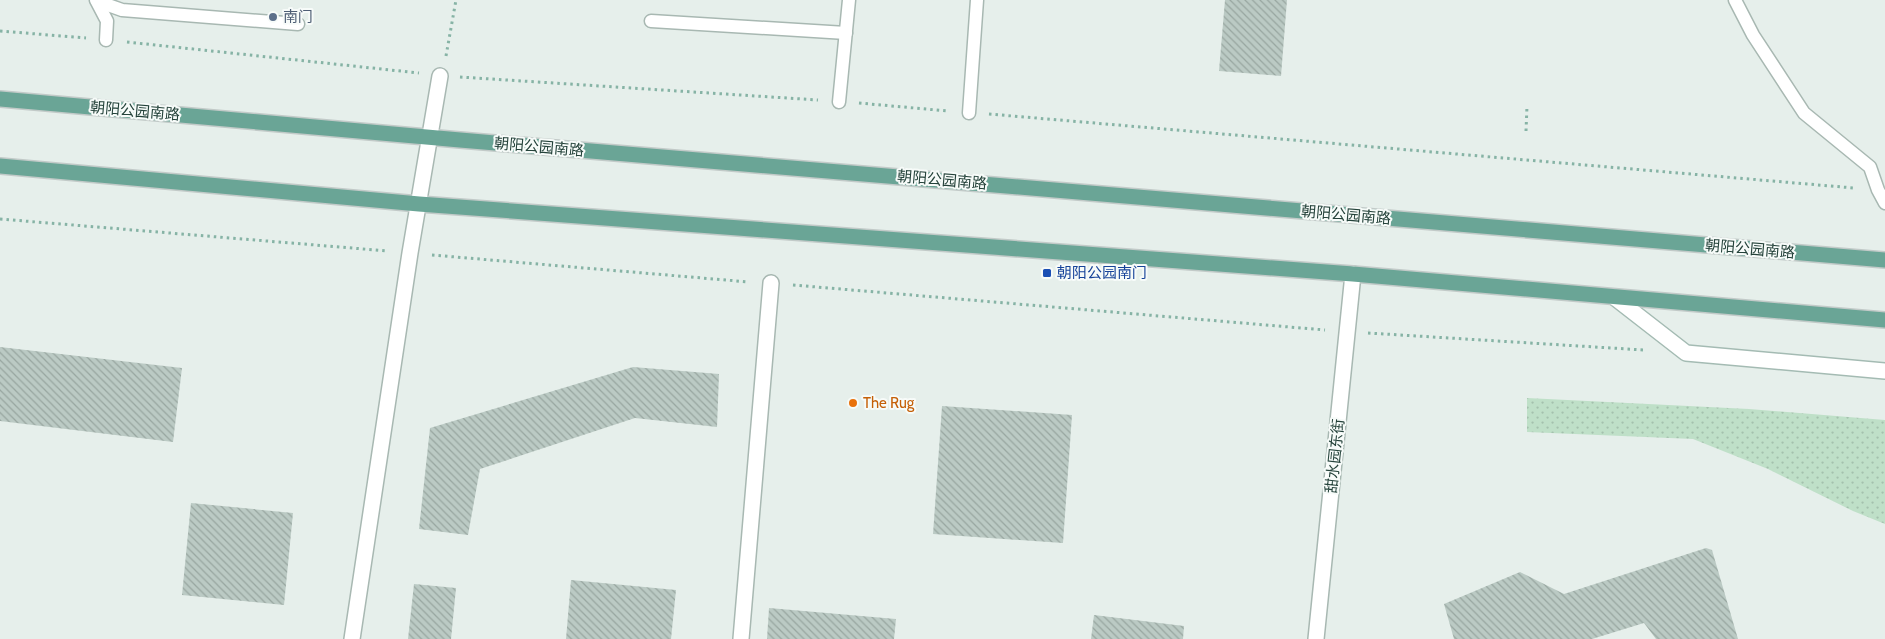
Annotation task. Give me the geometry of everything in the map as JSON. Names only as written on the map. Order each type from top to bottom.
[{"type":"main road","name":"朝阳公园南路","points":[[0,99],[430,138],[1885,260]]},
{"type":"main road","points":[[0,166],[419,204],[1353,274],[1885,320]]},
{"type":"street","points":[[352,639],[410,253],[440,76]]},
{"type":"street","name":"甜水园东街","points":[[1316,639],[1353,274]]},
{"type":"street","points":[[741,639],[771,284]]},
{"type":"street","points":[[1614,296],[1686,353],[1885,371]]},
{"type":"lane","points":[[97,0],[122,10],[298,24]]},
{"type":"lane","points":[[97,0],[107,20],[106,40]]},
{"type":"lane","points":[[839,102],[850,0]]},
{"type":"lane","points":[[969,112],[977,0]]},
{"type":"lane","points":[[1735,0],[1753,35],[1804,112],[1870,167],[1885,203]]},
{"type":"lane","points":[[651,21],[846,34]]},
{"type":"path","points":[[440,76],[446,59],[456,0]]},
{"type":"path","points":[[0,31],[106,40],[440,76],[969,112],[1878,190]]},
{"type":"path","points":[[1526,131],[1528,106]]},
{"type":"path","points":[[0,219],[1348,332],[1646,350]]},
{"type":"green space","points":[[1527,398],[1749,409],[1885,420],[1885,524],[1853,511],[1768,469],[1693,439],[1527,432]]},
{"type":"building","points":[[1225,0],[1287,0],[1281,76],[1219,71]]},
{"type":"building","points":[[0,347],[182,368],[173,442],[0,421]]},
{"type":"building","points":[[633,367],[719,374],[717,427],[635,418],[480,469],[468,535],[419,529],[430,428]]},
{"type":"building","points":[[942,406],[1072,415],[1063,543],[933,534]]},
{"type":"building","points":[[191,503],[293,513],[284,605],[182,595]]},
{"type":"building","points":[[1706,548],[1712,550],[1738,639],[1656,639],[1644,623],[1592,639],[1454,639],[1444,604],[1520,572],[1564,594]]},
{"type":"building","points":[[571,580],[676,590],[671,639],[566,639]]},
{"type":"building","points":[[414,584],[456,588],[451,639],[408,639]]},
{"type":"building","points":[[769,608],[896,619],[894,639],[767,639]]},
{"type":"building","points":[[1094,615],[1184,626],[1183,639],[1091,639]]},
{"type":"place","name":"南门","points":[[273,17]]},
{"type":"place","name":"朝阳公园南门","points":[[1047,273]]},
{"type":"place","name":"The Rug","points":[[853,403]]}]
